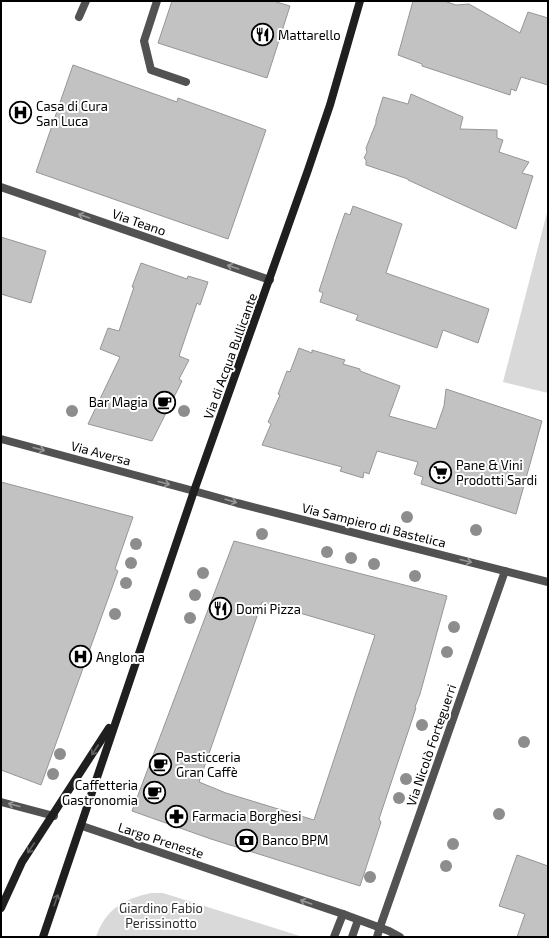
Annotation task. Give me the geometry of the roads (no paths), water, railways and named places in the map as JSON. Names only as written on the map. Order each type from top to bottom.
[{"type":"main road","name":"Via di Acqua Bullicante","points":[[82,826],[116,717],[194,491],[326,119],[358,2]]},
{"type":"main road","name":"Via di Acqua Bullicante","points":[[54,816],[116,717]]},
{"type":"main road","points":[[1,908],[22,862],[54,816]]},
{"type":"main road","points":[[43,937],[82,826]]},
{"type":"street","points":[[79,17],[86,1]]},
{"type":"street","points":[[157,1],[144,41],[151,70],[186,82]]},
{"type":"street","name":"Via Teano","points":[[1,187],[270,280]]},
{"type":"street","name":"Via Aversa","points":[[1,439],[194,491]]},
{"type":"street","name":"Via Sampiero di Bastelica","points":[[194,491],[548,582]]},
{"type":"street","name":"Via Nicolò Forteguerri","points":[[380,928],[505,571]]},
{"type":"street","points":[[1,802],[54,816]]},
{"type":"street","name":"Largo Preneste","points":[[82,826],[342,914],[400,937]]},
{"type":"street","points":[[334,937],[342,914]]},
{"type":"street","points":[[352,937],[358,920]]},
{"type":"street","points":[[377,937],[380,928]]},
{"type":"place","name":"Mattarello","points":[[263,35]]},
{"type":"place","name":"Casa di Cura San Luca","points":[[21,113]]},
{"type":"place","name":"Bar Magia","points":[[164,402]]},
{"type":"place","name":"Pane & Vini Prodotti Sardi","points":[[441,472]]},
{"type":"place","name":"Domi Pizza","points":[[220,609]]},
{"type":"place","name":"Anglona","points":[[80,657]]},
{"type":"place","name":"Pasticceria Gran Caffè","points":[[160,764]]},
{"type":"place","name":"Caffetteria Gastronomia","points":[[154,792]]},
{"type":"place","name":"Farmacia Borghesi","points":[[177,816]]},
{"type":"place","name":"Banco BPM","points":[[246,840]]},
{"type":"park label","name":"Giardino Fabio Perissinotto","points":[[161,916]]}]
